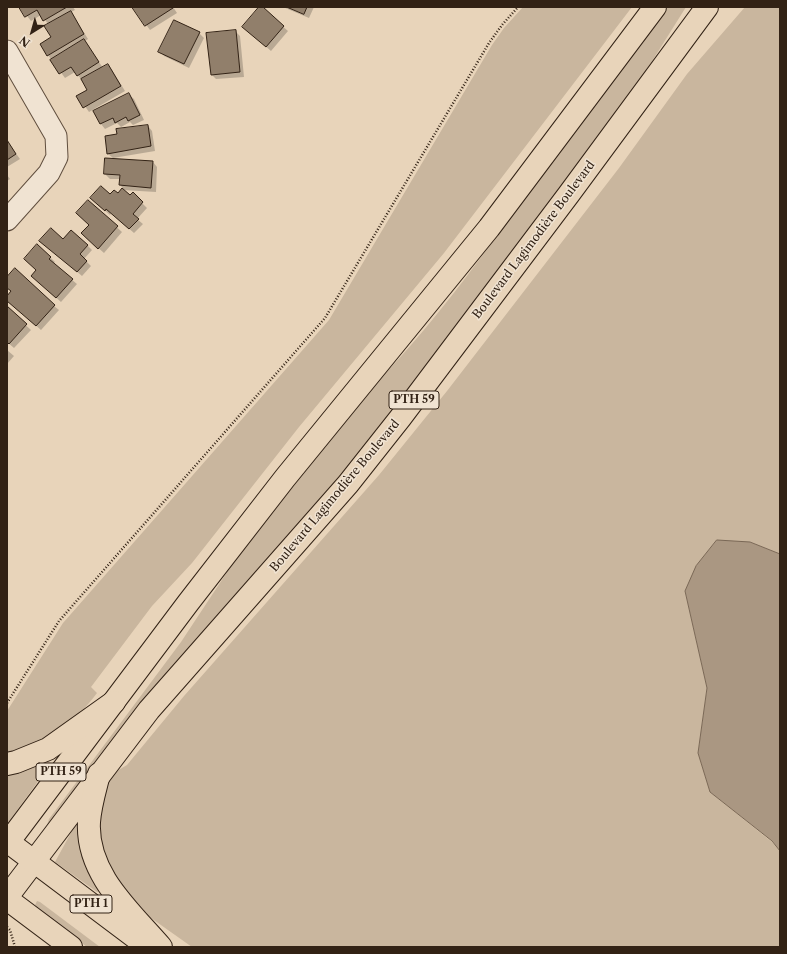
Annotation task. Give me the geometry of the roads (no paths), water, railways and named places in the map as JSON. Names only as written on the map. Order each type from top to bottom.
[{"type":"main road","name":"PTH 59","points":[[8,842],[284,478],[488,228],[655,7]]},
{"type":"main road","name":"Boulevard Lagimodière Boulevard","points":[[7,898],[99,774],[167,688],[338,496],[401,417],[570,194],[707,7]]},
{"type":"main road","points":[[7,764],[48,749],[114,702]]},
{"type":"main road","points":[[99,774],[89,822],[92,850],[104,879],[113,893],[161,947]]},
{"type":"main road","name":"PTH 1","points":[[8,842],[148,947]]},
{"type":"main road","points":[[7,898],[71,947]]},
{"type":"street","points":[[7,50],[56,136],[57,157],[49,173],[7,220]]}]
